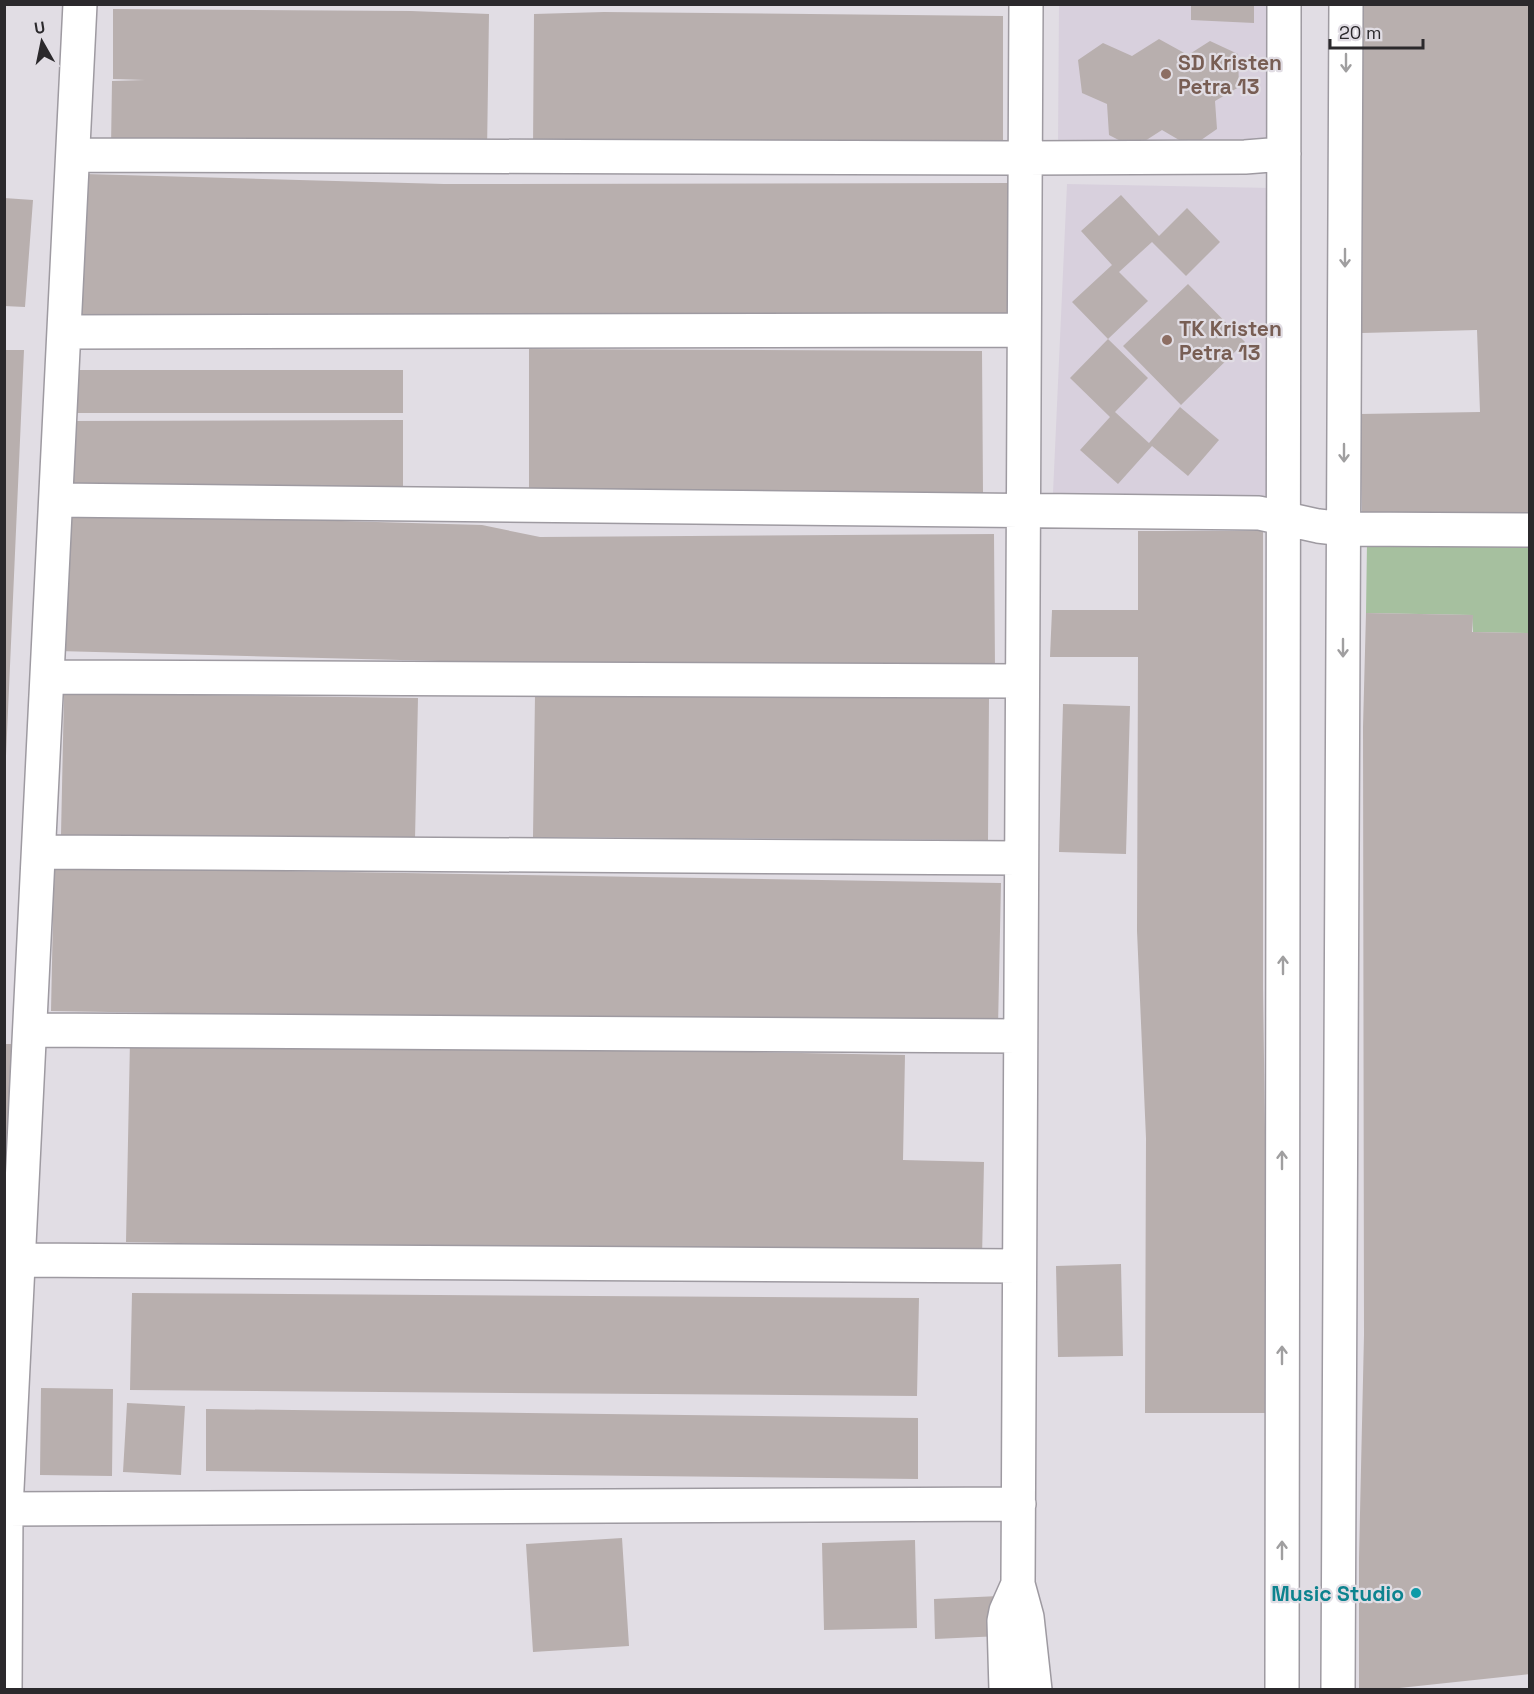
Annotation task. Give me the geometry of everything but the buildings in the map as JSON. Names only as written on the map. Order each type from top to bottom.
[{"type":"street","points":[[5,1689],[6,1509],[80,4]]},
{"type":"street","points":[[1026,4],[1018,1584],[1027,1617],[1035,1689]]},
{"type":"street","points":[[1282,1689],[1284,4]]},
{"type":"street","points":[[1338,1689],[1346,4]]},
{"type":"street","points":[[73,155],[1025,158],[1284,154]]},
{"type":"street","points":[[64,332],[1024,330]]},
{"type":"street","points":[[56,500],[1259,513],[1318,526],[1344,529],[1530,530]]},
{"type":"street","points":[[48,677],[1022,681]]},
{"type":"street","points":[[39,852],[1022,858]]},
{"type":"street","points":[[30,1030],[1020,1036]]},
{"type":"street","points":[[18,1260],[1019,1266]]},
{"type":"street","points":[[6,1509],[1019,1504]]},
{"type":"street","points":[[1006,1689],[1004,1621],[1018,1584]]},
{"type":"shaded area","name":"SD Kristen Petra 13","points":[[1059,5],[1273,5],[1272,149],[1058,143]]},
{"type":"shaded area","name":"TK Kristen Petra 13","points":[[1067,184],[1275,188],[1272,496],[1053,493]]},
{"type":"green space","points":[[1367,543],[1529,544],[1529,633],[1473,632],[1472,615],[1366,613]]},
{"type":"place","name":"SD Kristen Petra 13","points":[[1166,74]]},
{"type":"place","name":"TK Kristen Petra 13","points":[[1167,340]]},
{"type":"place","name":"Music Studio","points":[[1416,1593]]}]
